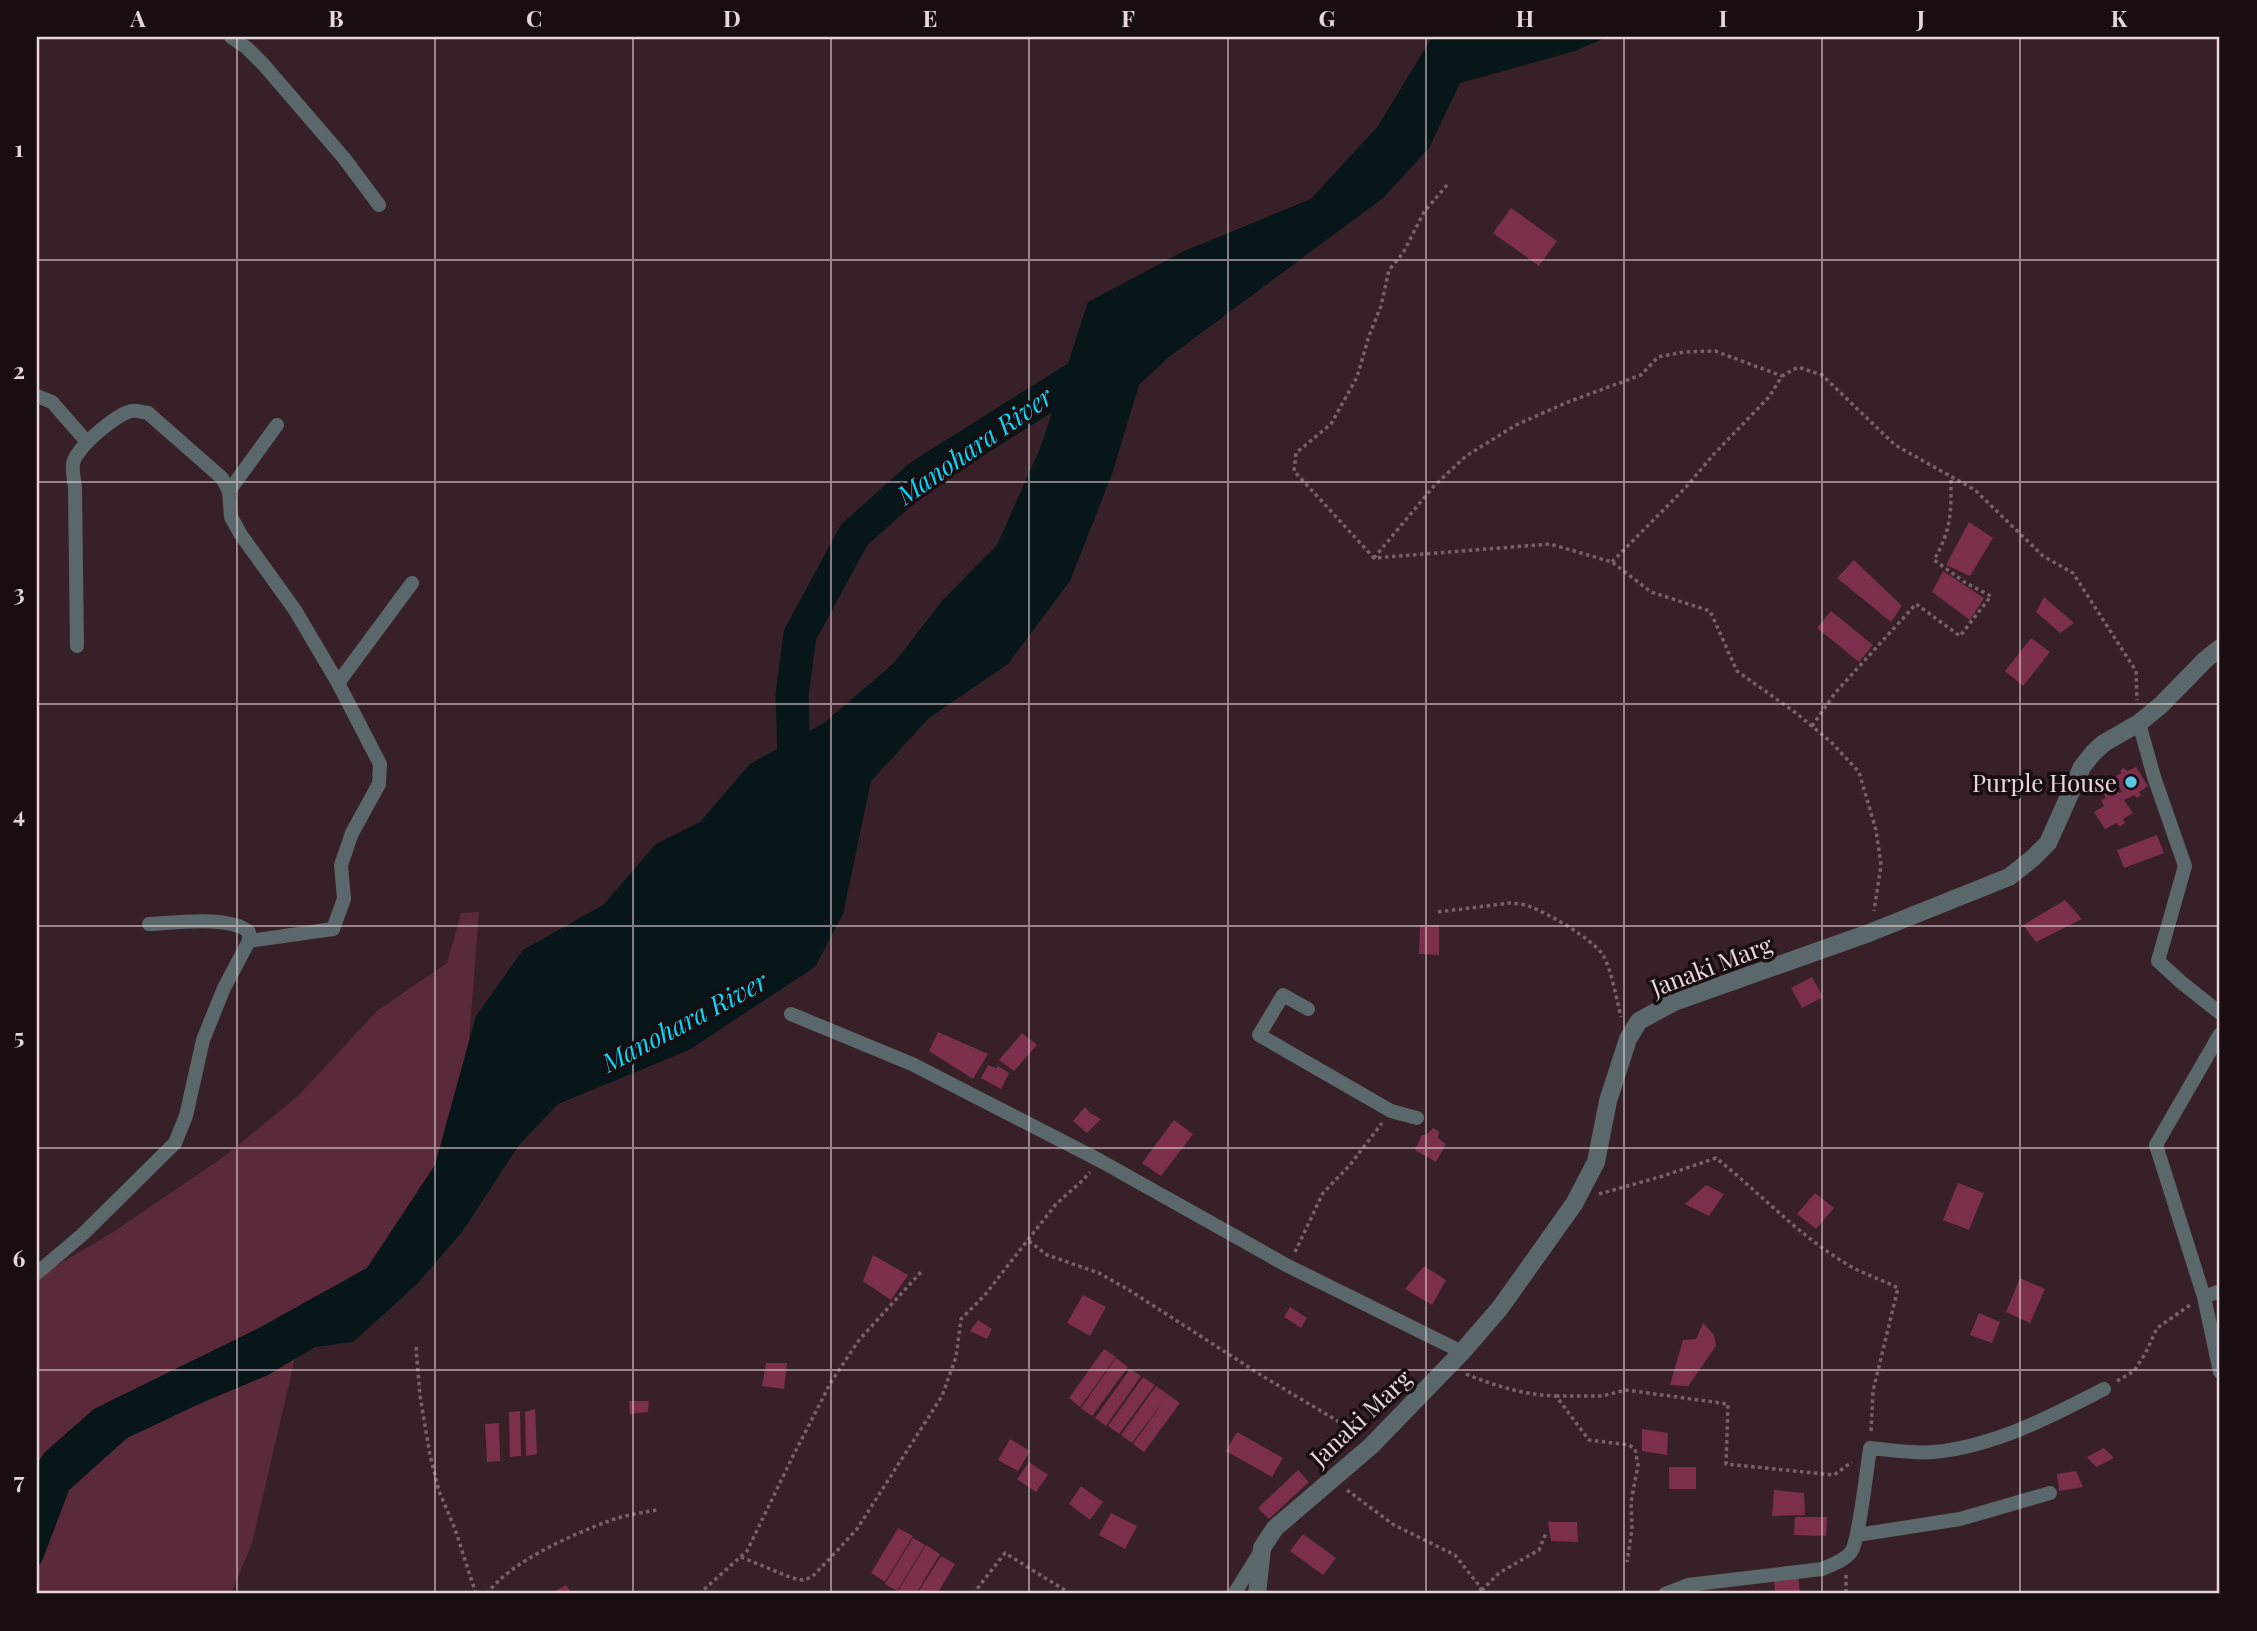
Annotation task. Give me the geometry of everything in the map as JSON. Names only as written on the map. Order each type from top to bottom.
[{"type":"street","points":[[231,37],[247,48],[262,64],[344,158],[379,205]]},
{"type":"street","points":[[37,396],[52,402],[87,442]]},
{"type":"street","points":[[77,646],[73,464],[78,451],[122,415],[133,411],[148,413],[222,478],[229,491],[231,517],[295,610],[338,683],[380,764],[379,784],[352,833],[341,865],[344,899],[333,929],[248,941]]},
{"type":"street","points":[[229,491],[277,425]]},
{"type":"street","points":[[338,683],[412,583]]},
{"type":"street","name":"Janaki Marg","points":[[1262,1548],[1275,1528],[1371,1446],[1448,1367],[1500,1308],[1574,1204],[1596,1162],[1608,1101],[1628,1040],[1639,1021],[1674,1002],[1869,933],[2009,877],[2048,843],[2082,767],[2093,753],[2161,705],[2220,648]]},
{"type":"street","points":[[2139,723],[2185,866],[2158,961],[2220,1013]]},
{"type":"street","points":[[37,1273],[83,1234],[175,1143],[186,1116],[204,1040],[224,988],[248,941],[248,932],[242,926],[209,922],[149,924]]},
{"type":"street","points":[[1308,1009],[1283,995],[1259,1035],[1391,1111],[1417,1118]]},
{"type":"street","points":[[790,1014],[912,1064],[1099,1160],[1288,1266],[1462,1352]]},
{"type":"street","points":[[2220,1034],[2156,1145],[2204,1297],[2220,1372]]},
{"type":"street","points":[[2204,1297],[2220,1291]]},
{"type":"street","points":[[1665,1594],[1688,1584],[1822,1569],[1839,1562],[1852,1552],[1857,1535],[1870,1448],[1934,1452],[1991,1441],[2104,1389]]},
{"type":"street","points":[[1857,1535],[1960,1519],[2050,1493]]},
{"type":"street","points":[[1234,1594],[1262,1548]]},
{"type":"street","points":[[1257,1594],[1262,1548]]},
{"type":"path","points":[[1374,558],[1293,471],[1296,453],[1331,424],[1357,377],[1381,306],[1389,270],[1403,253],[1424,212],[1447,185]]},
{"type":"path","points":[[1374,558],[1434,486],[1466,456],[1516,425],[1567,402],[1641,375],[1658,357],[1684,352],[1715,351],[1782,376]]},
{"type":"path","points":[[1612,562],[1686,488],[1714,454],[1769,397],[1782,376],[1798,367],[1822,375],[1895,445],[1975,490],[2043,555],[2073,573],[2136,671],[2139,723]]},
{"type":"path","points":[[1812,726],[1835,693],[1916,604],[1960,636],[1991,596],[1966,583],[1934,560],[1946,540],[1951,518],[1951,477]]},
{"type":"path","points":[[1374,558],[1550,544],[1612,562],[1651,592],[1710,611],[1737,671],[1812,726],[1859,772],[1876,830],[1881,865],[1869,933]]},
{"type":"path","points":[[1437,912],[1520,904],[1530,906],[1566,926],[1595,946],[1604,957],[1628,1040]]},
{"type":"path","points":[[1288,1266],[1324,1193],[1350,1165],[1391,1111]]},
{"type":"path","points":[[1448,1367],[1502,1387],[1536,1395],[1602,1396],[1626,1390],[1728,1404],[1726,1464],[1834,1475],[1870,1448],[1873,1391],[1899,1288],[1845,1264],[1777,1214],[1741,1177],[1716,1158],[1604,1192],[1574,1204]]},
{"type":"path","points":[[741,1557],[803,1580],[812,1577],[857,1529],[942,1396],[956,1357],[961,1319],[984,1296],[1056,1205],[1082,1181],[1099,1160]]},
{"type":"path","points":[[1029,1240],[1047,1255],[1099,1273],[1129,1290],[1336,1420],[1371,1446]]},
{"type":"path","points":[[699,1594],[747,1552],[831,1382],[859,1340],[921,1272]]},
{"type":"path","points":[[2104,1389],[2134,1371],[2157,1328],[2204,1297]]},
{"type":"path","points":[[416,1347],[420,1396],[430,1455],[439,1491],[476,1594]]},
{"type":"path","points":[[1556,1396],[1589,1440],[1629,1445],[1635,1449],[1638,1465],[1627,1562]]},
{"type":"path","points":[[1334,1476],[1353,1496],[1394,1525],[1455,1555],[1481,1588],[1480,1593]]},
{"type":"path","points":[[487,1594],[494,1583],[524,1562],[561,1542],[610,1520],[657,1510]]},
{"type":"path","points":[[1480,1593],[1499,1573],[1539,1550],[1546,1533]]},
{"type":"path","points":[[973,1594],[1005,1553],[1071,1594]]},
{"type":"shaded area","points":[[479,912],[469,1041],[435,1165],[367,1268],[259,1328],[94,1409],[44,1453],[37,1464],[37,1277],[112,1233],[226,1155],[298,1096],[377,1011],[447,963],[461,913]]},
{"type":"shaded area","points":[[295,1358],[252,1543],[231,1594],[37,1594],[37,1568],[69,1490],[127,1438],[268,1375]]},
{"type":"water","points":[[1432,37],[1607,37],[1575,51],[1460,83],[1429,148],[1383,198],[1169,357],[1139,385],[1112,474],[1070,581],[1008,664],[929,718],[871,781],[843,914],[815,967],[689,1050],[558,1104],[519,1145],[462,1232],[416,1285],[353,1342],[315,1347],[268,1375],[127,1438],[69,1490],[37,1568],[37,1464],[44,1453],[94,1409],[259,1328],[367,1268],[435,1165],[476,1016],[523,950],[603,905],[656,844],[700,822],[750,764],[824,723],[894,663],[942,601],[997,545],[1041,446],[1088,302],[1182,252],[1311,199],[1378,126]]},
{"type":"building","points":[[1511,208],[1557,241],[1539,266],[1493,233]]},
{"type":"building","points":[[1969,522],[1993,538],[1970,576],[1946,565]]},
{"type":"building","points":[[1854,560],[1902,606],[1891,622],[1837,578]]},
{"type":"building","points":[[1943,571],[1984,598],[1970,620],[1932,592]]},
{"type":"building","points":[[2044,597],[2074,623],[2060,633],[2036,612]]},
{"type":"building","points":[[1831,611],[1873,645],[1859,662],[1817,628]]},
{"type":"building","points":[[2031,638],[2050,652],[2023,686],[2005,671]]},
{"type":"building","points":[[2136,767],[2148,786],[2139,792],[2141,795],[2137,798],[2134,795],[2124,800],[2133,813],[2123,819],[2125,823],[2120,827],[2117,823],[2105,829],[2094,812],[2104,806],[2101,800],[2106,798],[2102,791],[2113,784],[2119,793],[2122,792],[2113,777],[2122,773],[2120,771],[2123,768],[2128,771]]},
{"type":"building","points":[[2157,835],[2164,853],[2124,868],[2117,850]]},
{"type":"building","points":[[2065,900],[2082,919],[2036,942],[2023,925]]},
{"type":"building","points":[[1420,925],[1439,925],[1439,955],[1419,954]]},
{"type":"building","points":[[1812,977],[1823,997],[1802,1008],[1791,988]]},
{"type":"building","points":[[938,1032],[988,1054],[973,1079],[929,1051]]},
{"type":"building","points":[[1022,1033],[1037,1045],[1014,1071],[999,1060]]},
{"type":"building","points":[[988,1065],[996,1068],[998,1066],[1009,1073],[1001,1089],[981,1078]]},
{"type":"building","points":[[1085,1107],[1101,1119],[1087,1133],[1073,1121]]},
{"type":"building","points":[[1174,1120],[1193,1134],[1161,1176],[1142,1163]]},
{"type":"building","points":[[1433,1128],[1439,1131],[1438,1138],[1446,1144],[1436,1162],[1415,1150],[1422,1135],[1426,1135]]},
{"type":"building","points":[[1958,1183],[1984,1193],[1969,1230],[1943,1220]]},
{"type":"building","points":[[1706,1185],[1724,1194],[1709,1216],[1685,1204]]},
{"type":"building","points":[[1815,1193],[1834,1208],[1816,1229],[1797,1214]]},
{"type":"building","points":[[873,1255],[908,1275],[891,1300],[863,1281]]},
{"type":"building","points":[[1424,1266],[1446,1280],[1432,1305],[1405,1289]]},
{"type":"building","points":[[2020,1278],[2045,1289],[2030,1323],[2006,1312]]},
{"type":"building","points":[[1083,1295],[1106,1307],[1090,1336],[1067,1323]]},
{"type":"building","points":[[1290,1307],[1307,1318],[1301,1328],[1284,1317]]},
{"type":"building","points":[[1979,1313],[2000,1322],[1992,1343],[1970,1335]]},
{"type":"building","points":[[978,1320],[992,1329],[987,1339],[970,1331]]},
{"type":"building","points":[[1703,1323],[1714,1335],[1716,1346],[1688,1386],[1670,1385],[1683,1340],[1696,1339]]},
{"type":"building","points":[[1104,1349],[1116,1357],[1080,1407],[1069,1398]]},
{"type":"building","points":[[1116,1358],[1128,1367],[1092,1416],[1081,1408]]},
{"type":"building","points":[[766,1363],[787,1363],[784,1389],[762,1386]]},
{"type":"building","points":[[1130,1369],[1141,1376],[1106,1426],[1095,1418]]},
{"type":"building","points":[[1143,1377],[1155,1385],[1119,1434],[1108,1426]]},
{"type":"building","points":[[1156,1386],[1180,1403],[1144,1452],[1133,1444],[1166,1398],[1132,1443],[1121,1435]]},
{"type":"building","points":[[629,1401],[649,1401],[648,1412],[630,1414]]},
{"type":"building","points":[[535,1409],[537,1454],[526,1456],[525,1412]]},
{"type":"building","points":[[520,1411],[521,1456],[510,1457],[509,1412]]},
{"type":"building","points":[[499,1423],[500,1461],[487,1462],[485,1424]]},
{"type":"building","points":[[1642,1429],[1668,1433],[1667,1455],[1642,1451]]},
{"type":"building","points":[[1237,1432],[1283,1458],[1272,1477],[1226,1451]]},
{"type":"building","points":[[1010,1439],[1030,1451],[1018,1471],[998,1460]]},
{"type":"building","points":[[2104,1448],[2114,1458],[2096,1467],[2087,1457]]},
{"type":"building","points":[[1029,1462],[1048,1475],[1036,1492],[1017,1479]]},
{"type":"building","points":[[1669,1467],[1696,1467],[1696,1489],[1669,1489]]},
{"type":"building","points":[[1298,1470],[1309,1482],[1269,1519],[1258,1508]]},
{"type":"building","points":[[2076,1471],[2083,1487],[2059,1491],[2057,1474]]},
{"type":"building","points":[[1081,1486],[1103,1502],[1090,1520],[1069,1504]]},
{"type":"building","points":[[1774,1490],[1804,1493],[1805,1515],[1772,1516]]},
{"type":"building","points":[[1111,1513],[1137,1526],[1125,1549],[1099,1535]]},
{"type":"building","points":[[1795,1517],[1827,1517],[1826,1536],[1794,1535]]},
{"type":"building","points":[[1548,1522],[1577,1522],[1578,1542],[1551,1541]]},
{"type":"building","points":[[898,1528],[913,1536],[885,1582],[871,1573]]},
{"type":"building","points":[[1303,1534],[1336,1558],[1323,1575],[1290,1551]]},
{"type":"building","points":[[913,1538],[925,1545],[897,1591],[885,1584]]},
{"type":"building","points":[[926,1545],[940,1554],[916,1594],[898,1591]]},
{"type":"building","points":[[941,1556],[955,1564],[937,1594],[917,1594]]},
{"type":"building","points":[[1798,1575],[1800,1594],[1775,1594],[1774,1578]]},
{"type":"building","points":[[566,1585],[572,1594],[551,1594]]},
{"type":"waterway","name":"Manohara River","points":[[803,783],[794,761],[792,695],[800,635],[854,535],[920,476],[1098,364]]},
{"type":"place","name":"Purple House","points":[[2131,782]]}]
